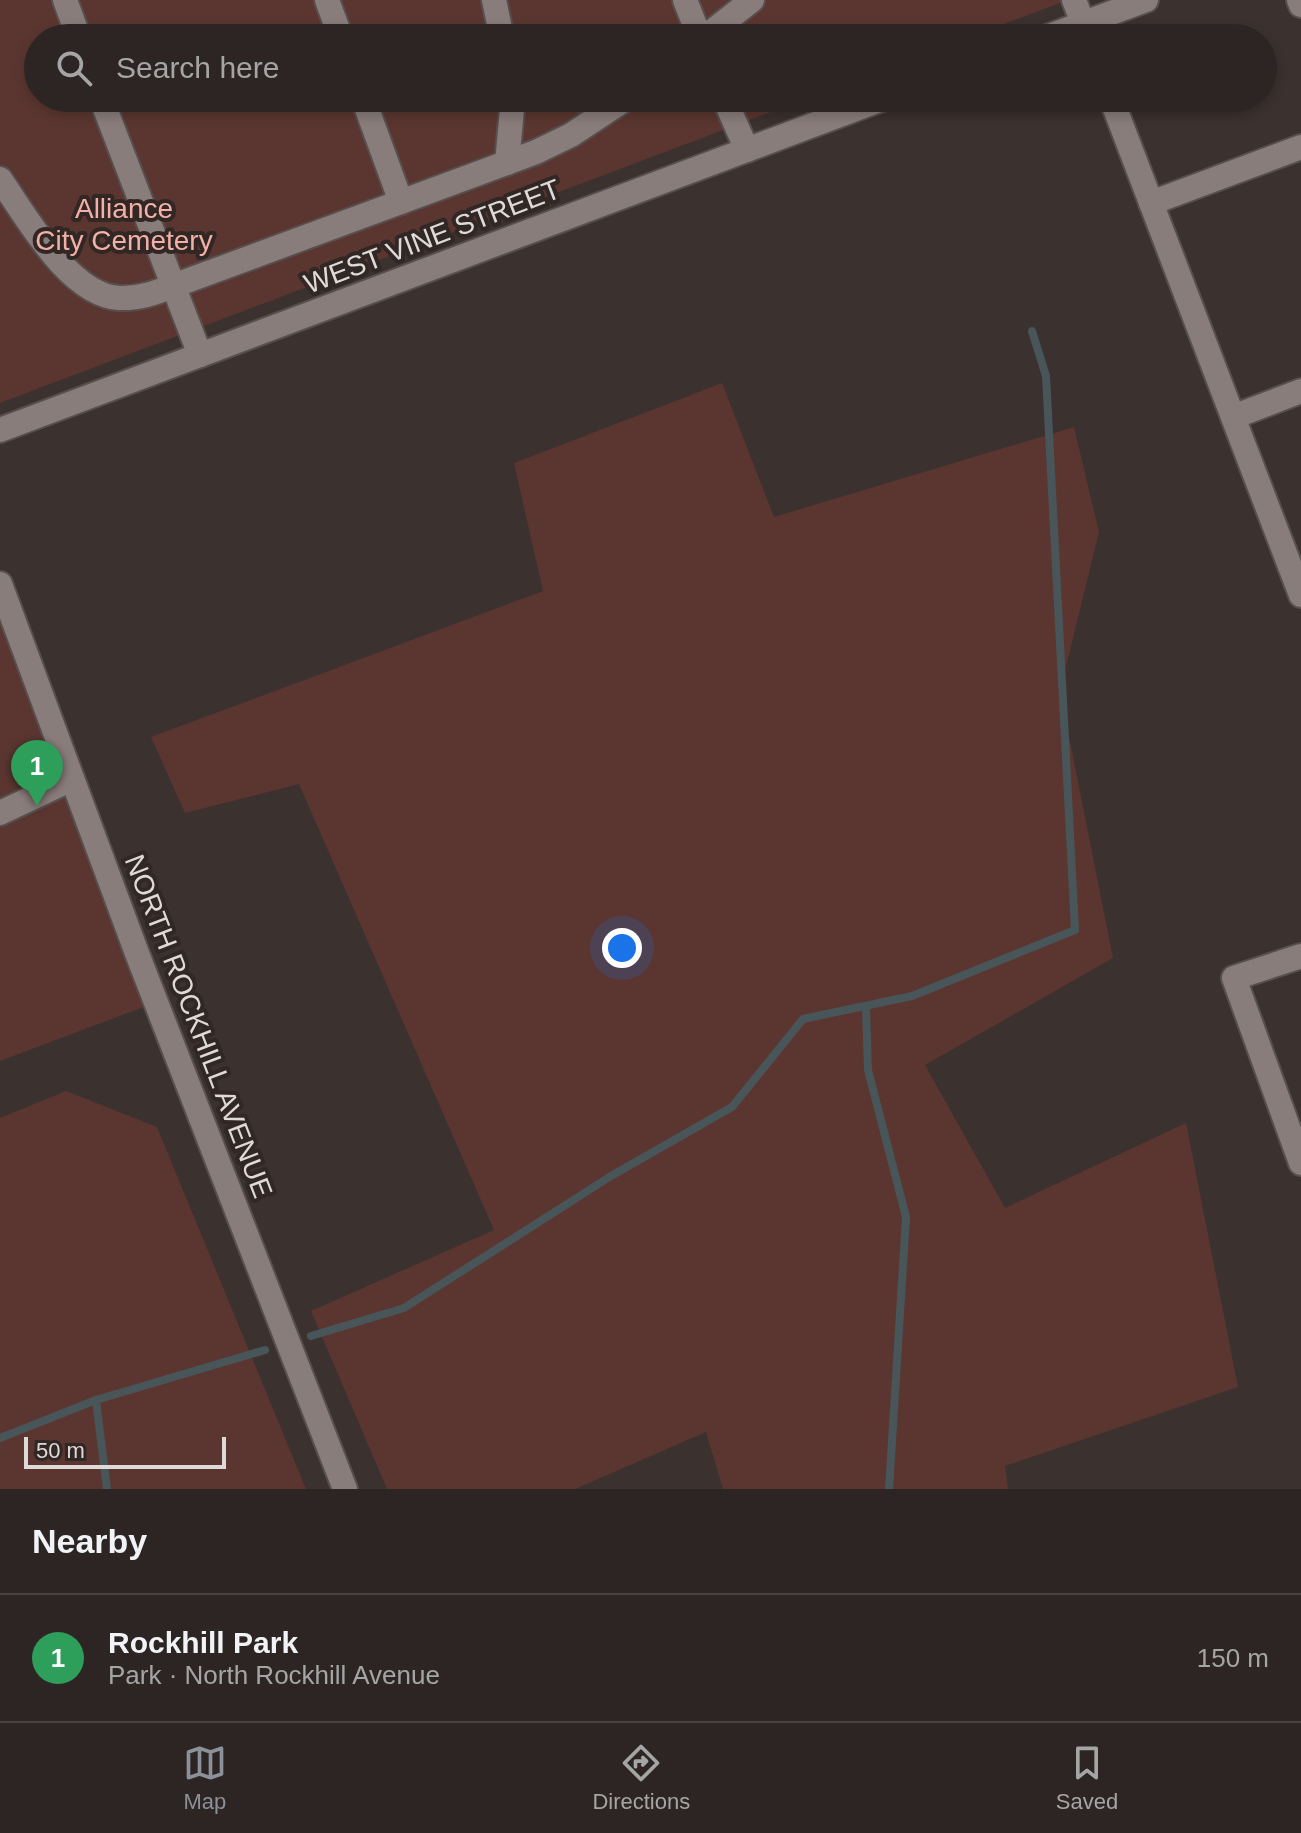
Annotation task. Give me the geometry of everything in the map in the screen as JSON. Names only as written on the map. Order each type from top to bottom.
[{"type":"street","points":[[65,0],[74,24]]},
{"type":"street","points":[[327,0],[336,24]]},
{"type":"street","points":[[494,0],[499,24]]},
{"type":"street","points":[[685,0],[696,24]]},
{"type":"street","points":[[720,24],[752,0]]},
{"type":"street","points":[[1074,0],[1084,24]]},
{"type":"street","points":[[1100,24],[1146,0]]},
{"type":"street","points":[[106,112],[200,355]]},
{"type":"street","points":[[368,112],[401,202]]},
{"type":"street","points":[[507,163],[512,112]]},
{"type":"street","points":[[0,179],[54,255],[78,280],[90,289],[117,298],[145,296],[507,163],[554,144],[606,112]]},
{"type":"street","points":[[730,112],[747,150]]},
{"type":"street","name":"WEST VINE STREET","points":[[0,430],[848,112]]},
{"type":"street","points":[[1116,112],[1301,595]]},
{"type":"street","points":[[1151,203],[1301,147]]},
{"type":"street","points":[[1233,417],[1301,391]]},
{"type":"street","name":"NORTH ROCKHILL AVENUE","points":[[0,584],[345,1489]]},
{"type":"street","points":[[0,813],[72,779]]},
{"type":"street","points":[[1301,956],[1234,978],[1301,1163]]},
{"type":"green space","name":"Alliance City Cemetery","points":[[0,0],[1067,0],[1004,24],[24,24],[24,112],[771,112],[0,403]]},
{"type":"green space","points":[[722,383],[774,517],[1074,427],[1099,532],[1060,691],[1113,958],[925,1065],[1005,1208],[1186,1123],[1238,1387],[1005,1466],[1008,1489],[723,1489],[706,1432],[575,1489],[387,1489],[311,1311],[494,1230],[299,784],[185,813],[151,737],[543,591],[514,463]]},
{"type":"green space","points":[[0,607],[149,1005],[0,1061]]},
{"type":"green space","points":[[66,1091],[157,1127],[306,1489],[0,1489],[0,1118]]},
{"type":"waterway","points":[[311,1336],[404,1308],[611,1176],[732,1107],[803,1019],[912,996],[1075,930],[1046,376],[1032,331]]},
{"type":"waterway","points":[[866,1006],[868,1070],[906,1217],[889,1489]]},
{"type":"waterway","points":[[0,1438],[96,1400],[265,1350]]},
{"type":"waterway","points":[[96,1400],[107,1489]]},
{"type":"place","name":"Rockhill Park","points":[[37,806]]}]
